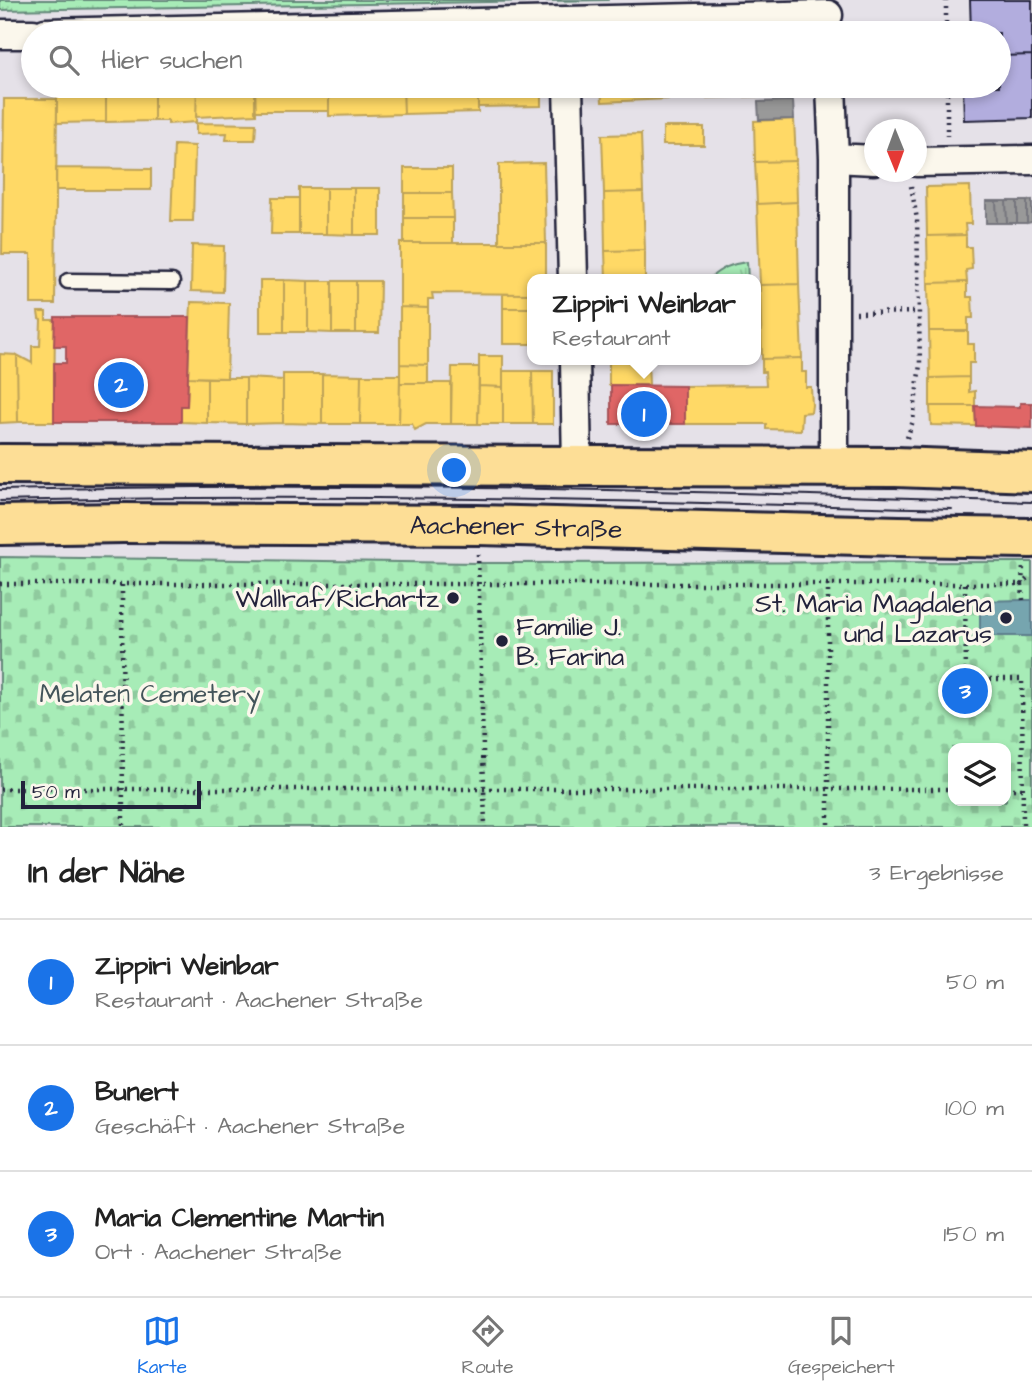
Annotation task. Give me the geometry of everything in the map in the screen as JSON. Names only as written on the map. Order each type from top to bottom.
[{"type":"main road","points":[[0,464],[896,467],[1032,472]]},
{"type":"main road","name":"Aachener Straße","points":[[0,525],[478,525],[1027,538]]},
{"type":"street","points":[[709,21],[828,16]]},
{"type":"street","points":[[0,34],[21,34]]},
{"type":"street","points":[[568,98],[573,274]]},
{"type":"street","points":[[832,98],[834,467]]},
{"type":"street","points":[[834,158],[864,160]]},
{"type":"street","points":[[927,168],[948,161],[1032,160]]},
{"type":"street","points":[[575,365],[578,466]]},
{"type":"lane","points":[[68,281],[172,282]]},
{"type":"path","points":[[946,0],[946,21]]},
{"type":"path","points":[[947,98],[948,161]]},
{"type":"path","points":[[896,467],[913,421],[920,364],[914,182]]},
{"type":"path","points":[[834,313],[918,312]]},
{"type":"path","points":[[478,525],[485,827]]},
{"type":"path","points":[[1023,600],[1027,538]]},
{"type":"path","points":[[1023,584],[1028,578]]},
{"type":"path","points":[[0,584],[1023,584]]},
{"type":"path","points":[[828,584],[828,827]]},
{"type":"path","points":[[965,584],[966,679],[1022,679],[1023,827]]},
{"type":"path","points":[[122,585],[123,827]]},
{"type":"path","points":[[0,789],[948,789]]},
{"type":"path","points":[[1011,789],[1023,789]]},
{"type":"green space","points":[[0,0],[609,0],[0,10]]},
{"type":"green space","points":[[747,262],[748,274],[715,274],[726,267]]},
{"type":"green space","name":"Melaten Cemetery","points":[[0,557],[478,563],[1032,562],[1032,827],[0,827]]},
{"type":"building: Wohnen","points":[[57,98],[106,98],[106,122],[57,123]]},
{"type":"building: Wohnen","points":[[106,98],[154,98],[154,121],[106,122]]},
{"type":"building: Wohnen","points":[[154,98],[197,98],[196,122],[168,124],[168,121],[154,121]]},
{"type":"building: Wohnen","points":[[197,98],[255,98],[256,114],[196,117]]},
{"type":"building: Wohnen","points":[[255,98],[329,98],[329,111],[255,111]]},
{"type":"building: Wohnen","points":[[329,98],[403,98],[404,114],[329,116]]},
{"type":"building: Wohnen","points":[[403,98],[478,98],[478,112],[404,114]]},
{"type":"building: Wohnen","points":[[478,98],[541,98],[541,106],[478,107]]},
{"type":"building: Wohnen","points":[[602,98],[668,99],[602,102]]},
{"type":"building: Wohnen","points":[[4,99],[57,99],[55,304],[31,304],[31,254],[2,254]]},
{"type":"building: Wohnen","points":[[794,119],[796,161],[755,162],[754,121]]},
{"type":"building: Wohnen","points":[[196,123],[256,124],[255,140],[226,140],[227,133],[196,134]]},
{"type":"building: Wohnen","points":[[663,127],[704,127],[704,145],[663,145]]},
{"type":"building: Wohnen","points":[[641,134],[643,192],[604,193],[602,135]]},
{"type":"building: Wohnen","points":[[174,145],[195,146],[193,221],[171,221]]},
{"type":"building: Wohnen","points":[[796,161],[797,202],[757,204],[755,162]]},
{"type":"building: Wohnen","points":[[544,163],[546,243],[499,243],[499,164]]},
{"type":"building: Wohnen","points":[[56,168],[151,169],[151,190],[56,190]]},
{"type":"building: Wohnen","points":[[404,168],[452,168],[452,193],[404,193]]},
{"type":"building: Wohnen","points":[[970,186],[971,224],[965,224],[966,235],[927,236],[926,187]]},
{"type":"building: Wohnen","points":[[299,188],[326,188],[326,234],[299,234]]},
{"type":"building: Wohnen","points":[[326,188],[354,188],[354,235],[326,234]]},
{"type":"building: Wohnen","points":[[354,188],[380,188],[380,235],[354,235]]},
{"type":"building: Wohnen","points":[[643,192],[645,250],[605,251],[604,193]]},
{"type":"building: Wohnen","points":[[404,193],[452,193],[453,218],[404,218]]},
{"type":"building: Wohnen","points":[[272,198],[299,198],[299,234],[271,234]]},
{"type":"building: Wohnen","points":[[797,202],[799,284],[761,285],[757,204]]},
{"type":"building: Wohnen","points":[[404,218],[453,218],[453,243],[404,243]]},
{"type":"building: Wohnen","points":[[966,235],[966,247],[971,247],[972,269],[966,270],[967,282],[928,283],[927,236]]},
{"type":"building: Wohnen","points":[[400,243],[546,243],[546,274],[527,274],[527,294],[432,293],[433,299],[428,299],[428,308],[400,307]]},
{"type":"building: Wohnen","points":[[192,245],[224,246],[223,292],[191,291]]},
{"type":"building: Wohnen","points":[[645,250],[645,274],[606,274],[605,251]]},
{"type":"building: Wohnen","points":[[260,280],[284,280],[284,332],[260,332]]},
{"type":"building: Wohnen","points":[[284,280],[308,281],[308,332],[284,332]]},
{"type":"building: Wohnen","points":[[308,281],[332,281],[332,333],[308,332]]},
{"type":"building: Wohnen","points":[[332,281],[356,281],[356,333],[332,333]]},
{"type":"building: Wohnen","points":[[356,281],[380,281],[379,333],[356,333]]},
{"type":"building: Wohnen","points":[[967,282],[967,297],[972,297],[973,318],[968,318],[968,331],[929,331],[928,283]]},
{"type":"building: Wohnen","points":[[799,284],[802,358],[762,359],[761,285]]},
{"type":"building: Wohnen","points":[[503,294],[527,294],[527,308],[503,308]]},
{"type":"building: Wohnen","points":[[191,302],[229,303],[227,378],[188,377]]},
{"type":"building: Wohnen","points":[[400,307],[428,308],[428,365],[400,364]]},
{"type":"building: Wohnen","points":[[503,308],[527,308],[527,344],[503,344]]},
{"type":"building: Wohnen","points":[[38,312],[46,312],[46,320],[55,320],[54,422],[18,422],[17,355],[32,363],[32,346],[40,346],[41,320]]},
{"type":"building: Wohnen","points":[[929,331],[968,331],[968,344],[974,344],[974,363],[969,363],[969,377],[930,378]]},
{"type":"building: Wohnen","points":[[0,354],[17,355],[18,422],[0,423]]},
{"type":"building: Wohnen","points":[[479,356],[503,356],[503,387],[479,386]]},
{"type":"building: Wohnen","points":[[802,358],[802,372],[806,372],[806,387],[811,387],[812,405],[811,412],[802,413],[801,430],[766,429],[766,424],[685,424],[685,386],[766,385],[762,359]]},
{"type":"building: Wohnen","points":[[400,364],[428,365],[428,383],[400,383]]},
{"type":"building: Wohnen","points":[[609,365],[648,365],[649,385],[609,385]]},
{"type":"building: Wohnen","points":[[452,367],[479,367],[478,424],[451,424]]},
{"type":"building: Wohnen","points":[[503,371],[532,371],[533,424],[503,424]]},
{"type":"building: Wohnen","points":[[532,371],[553,371],[553,424],[533,424]]},
{"type":"building: Wohnen","points":[[283,374],[322,374],[322,424],[283,423]]},
{"type":"building: Wohnen","points":[[322,374],[361,375],[360,424],[322,424]]},
{"type":"building: Wohnen","points":[[361,375],[400,375],[399,424],[360,424]]},
{"type":"building: Wohnen","points":[[188,377],[207,378],[207,423],[181,422],[181,406],[187,406]]},
{"type":"building: Wohnen","points":[[969,377],[969,392],[975,391],[975,406],[930,406],[930,378]]},
{"type":"building: Wohnen","points":[[207,378],[246,378],[246,424],[207,423]]},
{"type":"building: Wohnen","points":[[246,378],[283,380],[283,423],[246,424]]},
{"type":"building: Wohnen","points":[[400,383],[451,383],[451,424],[426,424],[415,430],[412,424],[399,424]]},
{"type":"building: Wohnen","points":[[479,386],[503,387],[503,424],[478,424]]},
{"type":"building: Wohnen","points":[[930,406],[975,406],[976,426],[931,425]]},
{"type":"building: Handel","points":[[55,317],[190,317],[187,406],[181,406],[181,422],[54,422],[54,363],[66,363],[66,346],[54,346]]},
{"type":"building: Handel","points":[[611,385],[685,386],[685,424],[611,424]]},
{"type":"building: Handel","points":[[1020,403],[1032,403],[1032,428],[976,426],[975,406],[1020,407]]},
{"type":"building: Öffentlich","name":"St. Maria Magdalena und Lazarus","points":[[1032,600],[1032,636],[980,636],[980,601]]},
{"type":"building: Industrie","points":[[793,101],[794,119],[759,120],[758,102]]},
{"type":"building: Industrie","points":[[1032,200],[1032,222],[1027,223],[1027,201]]},
{"type":"building: Industrie","points":[[986,201],[996,201],[997,223],[986,223]]},
{"type":"building: Industrie","points":[[996,201],[1006,201],[1007,223],[997,223]]},
{"type":"building: Industrie","points":[[1006,201],[1017,201],[1017,223],[1007,223]]},
{"type":"building: Industrie","points":[[1017,201],[1027,201],[1027,223],[1017,223]]},
{"type":"building: Sonstige","points":[[970,0],[1032,0],[1032,55],[1011,56],[1011,21],[971,21]]},
{"type":"building: Sonstige","points":[[1032,55],[1032,118],[964,120],[963,98],[1011,98],[1011,56]]},
{"type":"tram line","points":[[0,490],[516,488],[1032,502]]},
{"type":"tram line","points":[[0,501],[357,498],[952,509]]},
{"type":"place","name":"Bunert","points":[[121,385]]},
{"type":"place","name":"Zippiri Weinbar","points":[[644,414]]},
{"type":"place","name":"Wallraf/Richartz","points":[[453,598]]},
{"type":"place","name":"St. Maria Magdalena und Lazarus","points":[[1006,618]]},
{"type":"place","name":"Familie J. B. Farina","points":[[502,641]]},
{"type":"place","name":"Maria Clementine Martin","points":[[965,691]]}]
